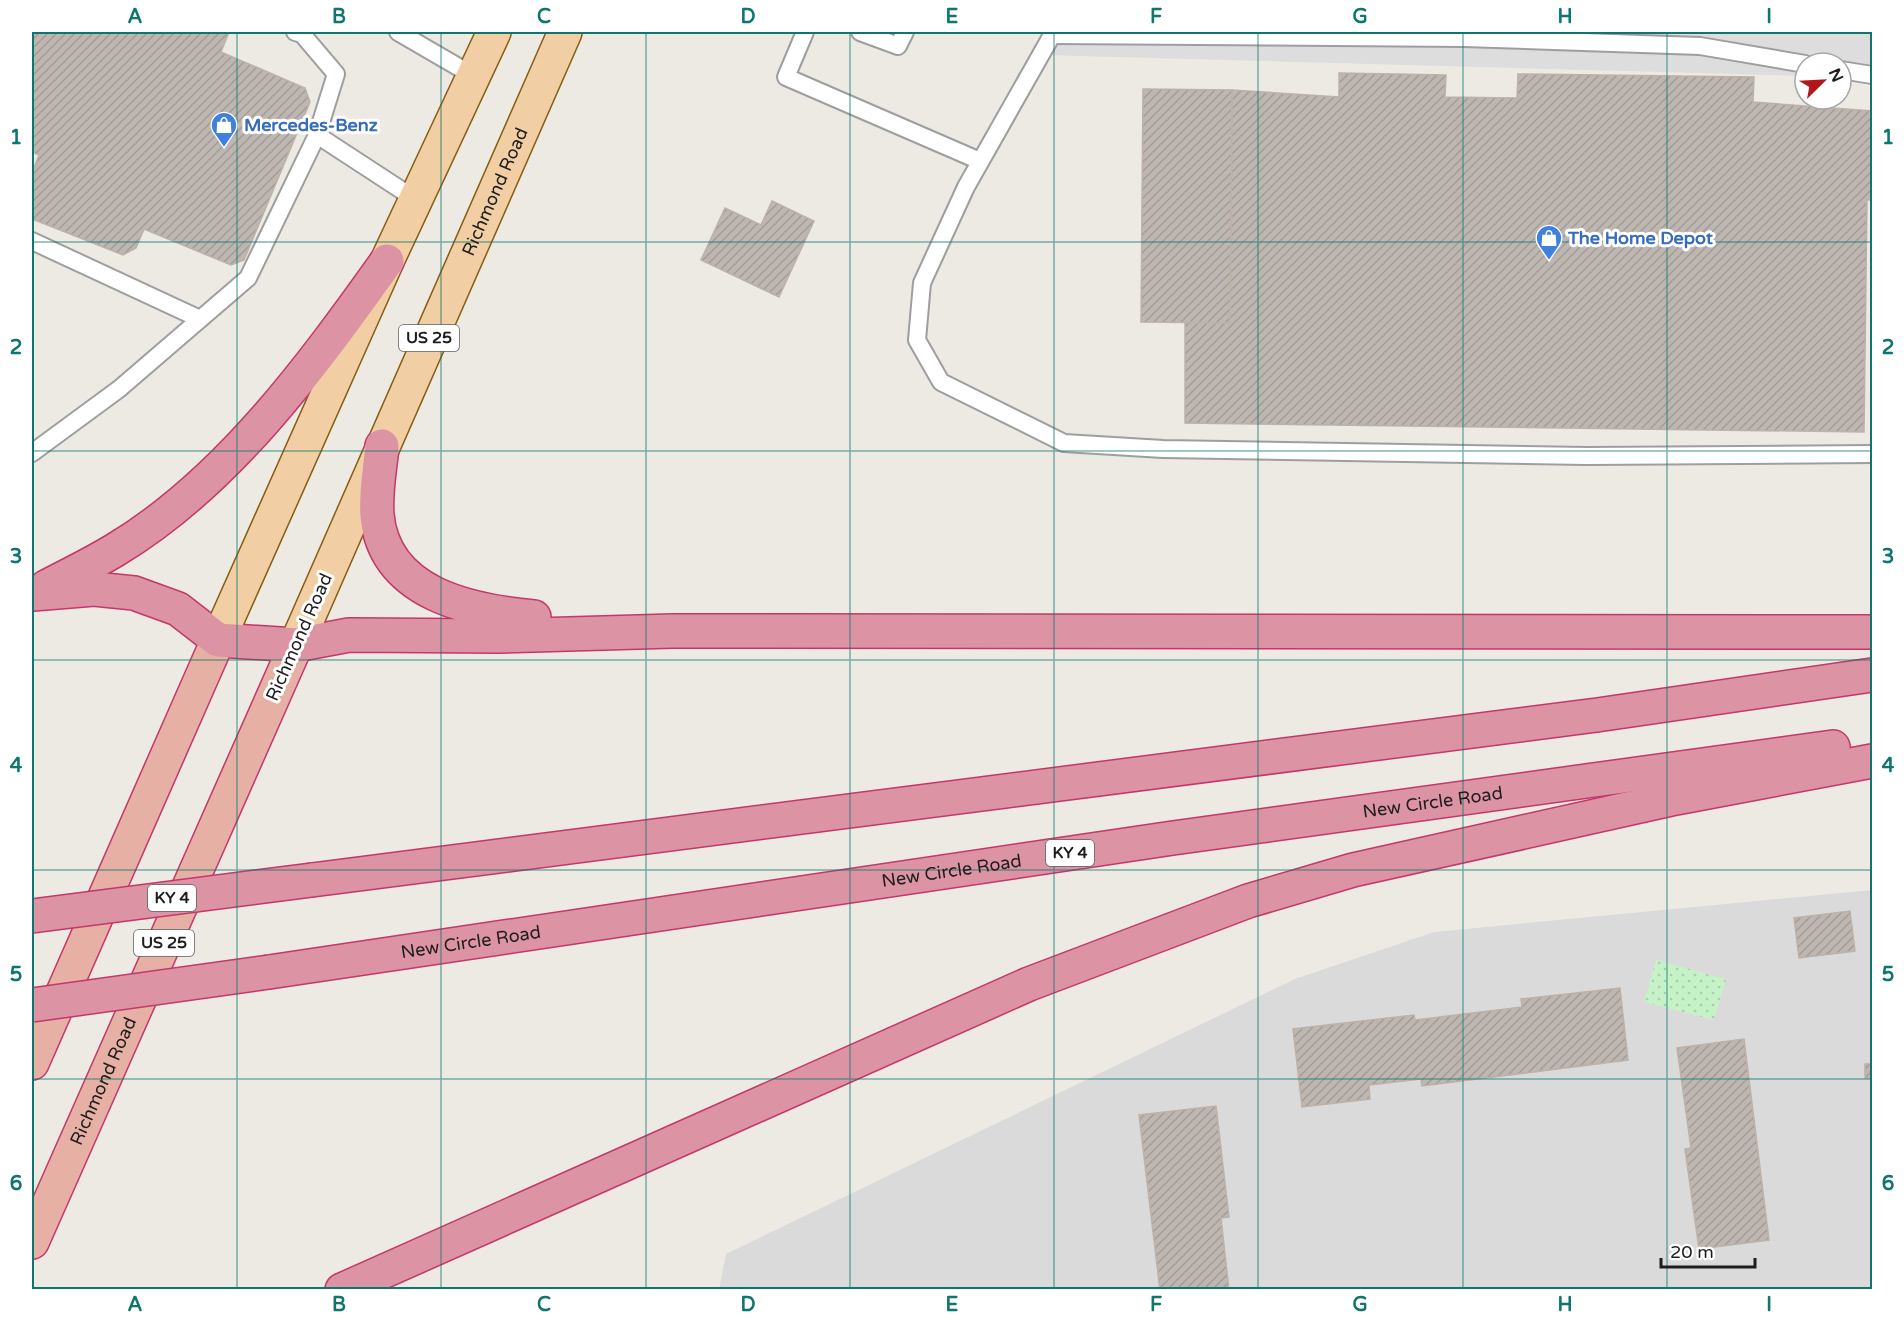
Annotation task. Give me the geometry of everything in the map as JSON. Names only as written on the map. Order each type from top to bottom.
[{"type":"highway","points":[[32,594],[116,550],[207,479],[296,385],[387,261]]},
{"type":"highway","points":[[382,446],[377,513],[386,549],[416,584],[434,595],[491,613],[673,631]]},
{"type":"highway","points":[[32,594],[94,588],[134,593],[178,609],[218,640],[296,645],[349,634],[498,636],[673,631],[1872,632]]},
{"type":"highway","points":[[32,1062],[218,640]]},
{"type":"highway","name":"Richmond Road","points":[[32,1242],[296,645]]},
{"type":"highway","name":"KY 4","points":[[32,916],[1597,715],[1872,675]]},
{"type":"highway","name":"New Circle Road","points":[[32,1005],[269,972],[1161,839],[1872,742]]},
{"type":"highway","points":[[342,1290],[1029,984],[1248,901],[1353,870],[1676,798],[1872,761]]},
{"type":"main road","points":[[218,640],[415,199],[494,32]]},
{"type":"main road","name":"Richmond Road","points":[[296,645],[565,32]]},
{"type":"lane","points":[[32,453],[119,389],[248,278],[317,135],[336,74],[302,34],[295,32]]},
{"type":"lane","points":[[401,32],[472,75]]},
{"type":"lane","points":[[805,32],[786,77],[981,161]]},
{"type":"lane","points":[[860,32],[898,46],[905,32]]},
{"type":"lane","points":[[1793,62],[1700,46],[1453,38],[1053,33],[981,161],[922,283],[916,340],[941,382],[1064,443],[1163,449],[1575,456],[1872,454]]},
{"type":"lane","points":[[1853,72],[1872,75]]},
{"type":"lane","points":[[317,135],[415,199]]},
{"type":"lane","points":[[32,241],[200,319]]},
{"type":"shaded area","points":[[1054,32],[1872,32],[1872,78],[1853,69],[1853,51],[1793,51],[1793,76],[1043,55]]},
{"type":"shaded area","points":[[1872,890],[1872,1289],[719,1290],[726,1254],[1295,979],[1434,932]]},
{"type":"green space","points":[[1656,960],[1726,979],[1714,1020],[1644,1002]]},
{"type":"building","points":[[32,32],[229,32],[221,52],[305,88],[310,102],[244,260],[231,265],[144,229],[136,248],[123,255],[32,219],[32,173],[39,155],[32,152]]},
{"type":"building","name":"The Home Depot","points":[[1339,73],[1446,75],[1445,97],[1517,98],[1518,74],[1754,77],[1753,102],[1793,105],[1793,111],[1872,111],[1872,200],[1867,200],[1864,432],[1185,423],[1185,322],[1230,323],[1232,90],[1339,97]]},
{"type":"building","points":[[1143,89],[1232,90],[1230,323],[1141,322]]},
{"type":"building","points":[[772,201],[814,221],[779,297],[701,260],[725,208],[761,225]]},
{"type":"building","points":[[1850,911],[1855,951],[1799,958],[1794,918]]},
{"type":"building","points":[[1620,988],[1628,1060],[1422,1086],[1421,1079],[1369,1085],[1370,1099],[1302,1107],[1293,1029],[1414,1015],[1415,1020],[1522,1007],[1521,999]]},
{"type":"building","points":[[1744,1039],[1769,1240],[1699,1249],[1685,1149],[1691,1148],[1677,1048]]},
{"type":"building","points":[[1865,1064],[1872,1064],[1872,1078],[1865,1078]]},
{"type":"building","points":[[1216,1106],[1229,1217],[1221,1218],[1229,1290],[1160,1290],[1139,1115]]},
{"type":"place","name":"Mercedes-Benz","points":[[224,148]]},
{"type":"place","name":"The Home Depot","points":[[1549,261]]}]
